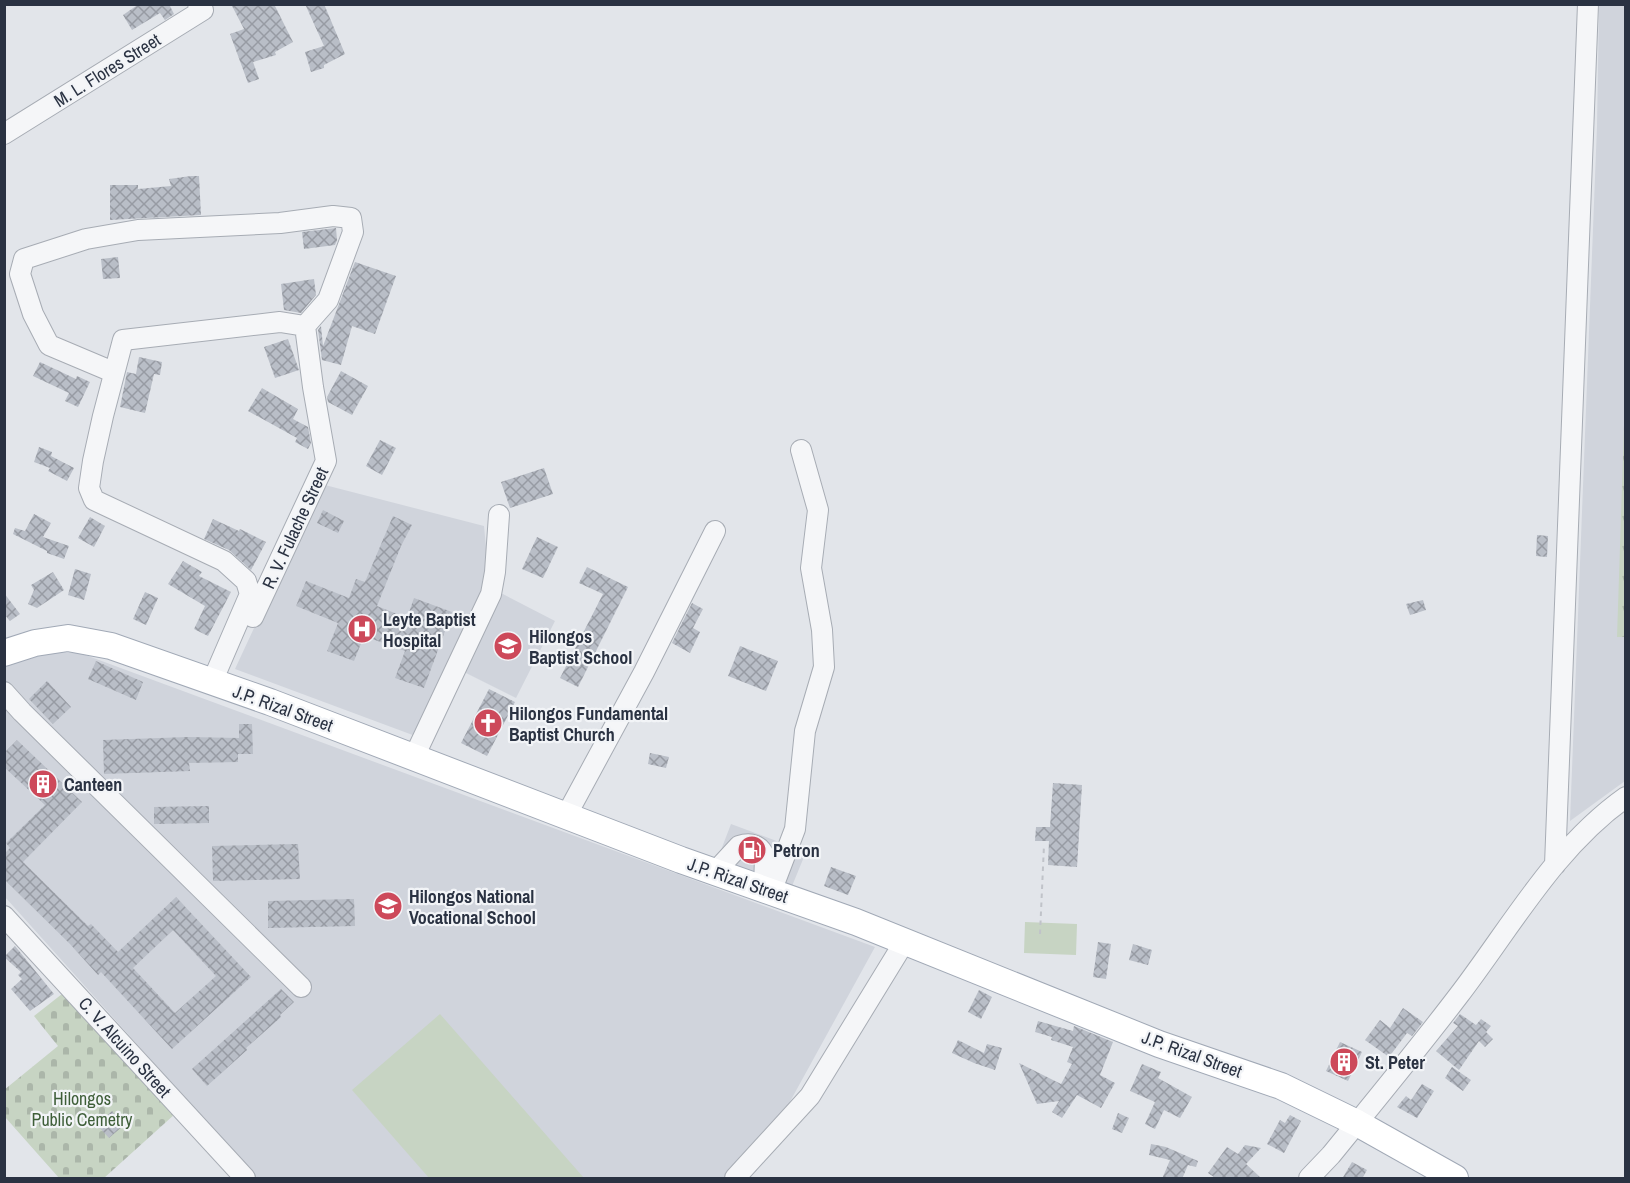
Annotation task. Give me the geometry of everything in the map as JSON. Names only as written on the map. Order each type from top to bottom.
[{"type":"main road","name":"J.P. Rizal Street","points":[[4,653],[68,638],[111,646],[217,684],[715,872],[905,941],[1160,1044],[1281,1086],[1357,1123],[1455,1179]]},
{"type":"street","name":"M. L. Flores Street","points":[[4,134],[203,10],[198,4]]},
{"type":"street","points":[[1555,865],[1588,4]]},
{"type":"street","points":[[113,372],[49,345],[33,314],[20,274],[24,259],[87,239],[138,230],[280,223],[333,216],[351,218],[353,232],[328,300],[305,326],[280,322],[123,340],[113,372],[89,488],[94,500],[224,561],[246,581],[250,594],[217,684]]},
{"type":"street","name":"R. V. Fulache Street","points":[[217,684],[326,461],[305,326]]},
{"type":"street","points":[[768,890],[795,829],[805,731],[824,667],[822,630],[811,568],[818,510],[801,450]]},
{"type":"street","points":[[414,757],[491,594],[499,515]]},
{"type":"street","points":[[566,816],[644,672],[715,531]]},
{"type":"street","points":[[4,692],[21,712],[302,987]]},
{"type":"street","points":[[1309,1179],[1460,995],[1555,865],[1602,814],[1626,797]]},
{"type":"street","points":[[715,872],[739,846],[755,845],[760,848],[765,857],[768,890]]},
{"type":"street","name":"C. V. Alcuino Street","points":[[4,916],[245,1179]]},
{"type":"street","points":[[735,1179],[810,1096],[905,941]]},
{"type":"path","points":[[1040,934],[1044,845]]},
{"type":"shaded area","points":[[1599,5],[1625,5],[1625,781],[1570,821],[1597,126]]},
{"type":"shaded area","name":"Leyte Baptist Hospital","points":[[321,484],[484,526],[490,589],[418,737],[235,669]]},
{"type":"shaded area","name":"Hilongos Baptist School","points":[[501,593],[555,621],[516,698],[462,671]]},
{"type":"shaded area","name":"Hilongos National Vocational School","points":[[52,652],[80,653],[875,947],[770,1138],[724,1178],[257,1178],[5,897],[5,666]]},
{"type":"shaded area","points":[[731,824],[806,852],[790,891],[716,863]]},
{"type":"green space","points":[[1625,395],[1626,637],[1617,637]]},
{"type":"green space","points":[[1025,922],[1077,924],[1076,955],[1024,953]]},
{"type":"green space","name":"Hilongos Public Cemetry","points":[[62,994],[175,1114],[104,1178],[59,1178],[5,1117],[4,1090],[58,1046],[34,1016]]},
{"type":"green space","points":[[440,1014],[584,1178],[429,1178],[352,1090]]},
{"type":"building","points":[[139,4],[173,4],[170,6],[174,14],[165,20],[160,13],[132,30],[123,15]]},
{"type":"building","points":[[231,4],[274,4],[293,42],[275,52],[276,55],[253,62],[259,79],[248,83],[230,34],[244,29]]},
{"type":"building","points":[[305,4],[324,4],[345,54],[324,65],[324,68],[311,72],[305,52],[324,46]]},
{"type":"building","points":[[199,176],[201,215],[110,220],[110,185],[138,185],[138,189],[171,186],[169,179]]},
{"type":"building","points":[[336,228],[335,245],[304,249],[302,232]]},
{"type":"building","points":[[118,257],[120,278],[103,279],[101,259]]},
{"type":"building","points":[[355,262],[396,276],[375,334],[352,326],[341,365],[322,360],[318,330],[321,326],[323,346]]},
{"type":"building","points":[[314,279],[316,295],[301,313],[284,310],[281,284]]},
{"type":"building","points":[[288,339],[299,370],[275,378],[264,347]]},
{"type":"building","points":[[139,357],[162,362],[160,375],[154,374],[145,413],[120,407],[127,372],[136,374]]},
{"type":"building","points":[[40,362],[76,379],[77,376],[90,382],[78,407],[65,401],[69,393],[33,376]]},
{"type":"building","points":[[341,371],[368,386],[352,415],[328,402],[327,397]]},
{"type":"building","points":[[262,388],[298,409],[293,419],[308,427],[311,443],[308,449],[295,442],[297,438],[248,411]]},
{"type":"building","points":[[380,440],[396,448],[382,475],[366,466]]},
{"type":"building","points":[[39,447],[52,452],[51,456],[74,468],[67,481],[48,471],[50,468],[34,462]]},
{"type":"building","points":[[544,468],[553,494],[510,508],[501,482]]},
{"type":"building","points":[[323,510],[344,521],[338,533],[317,523]]},
{"type":"building","points":[[34,514],[51,523],[43,537],[69,546],[64,559],[47,553],[13,534],[15,528],[25,531]]},
{"type":"building","points":[[393,516],[412,525],[377,606],[407,618],[414,598],[452,612],[424,688],[395,678],[405,651],[364,636],[354,661],[327,651],[338,623],[296,606],[306,581],[349,598],[356,579],[365,582]]},
{"type":"building","points":[[90,517],[105,526],[94,547],[78,538]]},
{"type":"building","points":[[213,519],[266,542],[251,570],[229,550],[204,539]]},
{"type":"building","points":[[1537,535],[1548,536],[1547,557],[1536,556]]},
{"type":"building","points":[[537,537],[558,547],[543,578],[522,569]]},
{"type":"building","points":[[183,561],[202,572],[199,576],[231,592],[208,636],[194,629],[205,606],[168,584]]},
{"type":"building","points":[[587,567],[628,587],[578,687],[560,678],[603,594],[579,583]]},
{"type":"building","points":[[75,569],[91,574],[84,600],[68,595]]},
{"type":"building","points":[[53,572],[64,590],[37,608],[28,604],[34,590],[31,585]]},
{"type":"building","points":[[145,592],[158,598],[146,625],[133,619]]},
{"type":"building","points":[[4,593],[20,614],[10,621],[4,614]]},
{"type":"building","points":[[1423,600],[1426,610],[1410,615],[1406,604]]},
{"type":"building","points":[[692,603],[703,609],[693,628],[700,632],[690,653],[672,643]]},
{"type":"building","points":[[740,646],[778,661],[766,691],[728,676]]},
{"type":"building","points":[[96,661],[143,682],[136,700],[88,679]]},
{"type":"building","points":[[47,681],[71,707],[53,724],[29,699]]},
{"type":"building","name":"Hilongos Fundamental Baptist Church","points":[[489,689],[515,702],[487,756],[461,743]]},
{"type":"building","points":[[239,724],[252,724],[253,754],[238,754],[238,762],[189,763],[190,771],[104,774],[103,740],[239,738]]},
{"type":"building","points":[[17,740],[82,802],[23,862],[88,926],[91,924],[118,952],[176,897],[251,977],[172,1049],[101,972],[98,975],[4,879],[4,854],[10,848],[6,843],[45,805],[4,767],[4,753]],"holes":[[[173,930],[216,976],[175,1013],[133,968]]]},
{"type":"building","points":[[650,753],[669,757],[666,768],[648,764]]},
{"type":"building","points":[[1053,783],[1082,785],[1077,867],[1048,865],[1049,841],[1035,841],[1036,827],[1050,827]]},
{"type":"building","points":[[209,806],[209,823],[154,824],[154,807]]},
{"type":"building","points":[[298,844],[300,879],[213,881],[212,846]]},
{"type":"building","points":[[831,867],[856,876],[848,895],[824,886]]},
{"type":"building","points":[[354,899],[355,926],[268,928],[268,901]]},
{"type":"building","points":[[1098,942],[1111,944],[1106,979],[1093,977]]},
{"type":"building","points":[[1133,944],[1152,950],[1148,965],[1129,960]]},
{"type":"building","points":[[15,946],[54,994],[30,1011],[11,989],[22,979],[18,975],[21,972],[4,957]]},
{"type":"building","points":[[281,989],[294,1002],[280,1015],[281,1017],[246,1048],[247,1050],[207,1086],[192,1069]]},
{"type":"building","points":[[979,990],[992,997],[981,1019],[968,1012]]},
{"type":"building","points":[[1403,1008],[1423,1022],[1412,1036],[1407,1033],[1389,1057],[1365,1040],[1380,1020],[1390,1028]]},
{"type":"building","points":[[1460,1014],[1476,1025],[1481,1019],[1491,1026],[1486,1032],[1493,1039],[1485,1047],[1479,1041],[1459,1070],[1436,1051],[1458,1026],[1453,1023]]},
{"type":"building","points":[[1038,1021],[1073,1031],[1074,1026],[1113,1042],[1100,1075],[1115,1083],[1101,1108],[1077,1095],[1062,1118],[1052,1112],[1059,1101],[1037,1104],[1019,1063],[1061,1084],[1072,1064],[1067,1062],[1073,1047],[1035,1032]]},
{"type":"building","points":[[958,1040],[984,1053],[987,1044],[1002,1048],[995,1070],[952,1053]]},
{"type":"building","name":"St. Peter","points":[[1340,1042],[1362,1052],[1348,1081],[1326,1071]]},
{"type":"building","points":[[1142,1064],[1161,1072],[1158,1078],[1192,1097],[1180,1118],[1164,1110],[1155,1129],[1145,1124],[1155,1102],[1130,1091]]},
{"type":"building","points":[[1452,1067],[1471,1080],[1463,1091],[1445,1078]]},
{"type":"building","points":[[1422,1084],[1434,1091],[1417,1118],[1397,1107],[1406,1096],[1411,1100]]},
{"type":"building","points":[[112,1111],[124,1125],[109,1138],[97,1125]]},
{"type":"building","points":[[1118,1113],[1129,1118],[1122,1133],[1112,1129]]},
{"type":"building","points":[[1290,1115],[1301,1121],[1284,1153],[1267,1144],[1280,1120],[1285,1123]]},
{"type":"building","points":[[1151,1144],[1166,1147],[1198,1161],[1196,1167],[1188,1165],[1182,1179],[1162,1179],[1170,1160],[1149,1155]]},
{"type":"building","points":[[1245,1145],[1261,1148],[1246,1164],[1262,1179],[1217,1179],[1208,1173],[1227,1147],[1238,1154]]},
{"type":"building","points":[[1352,1162],[1367,1170],[1362,1179],[1342,1179]]},
{"type":"place","name":"Leyte Baptist Hospital","points":[[362,629]]},
{"type":"place","name":"Hilongos Baptist School","points":[[508,646]]},
{"type":"place","name":"Hilongos Fundamental Baptist Church","points":[[488,723]]},
{"type":"place","name":"Canteen","points":[[43,784]]},
{"type":"place","name":"Petron","points":[[752,850]]},
{"type":"place","name":"Hilongos National Vocational School","points":[[388,906]]},
{"type":"place","name":"St. Peter","points":[[1344,1062]]}]
